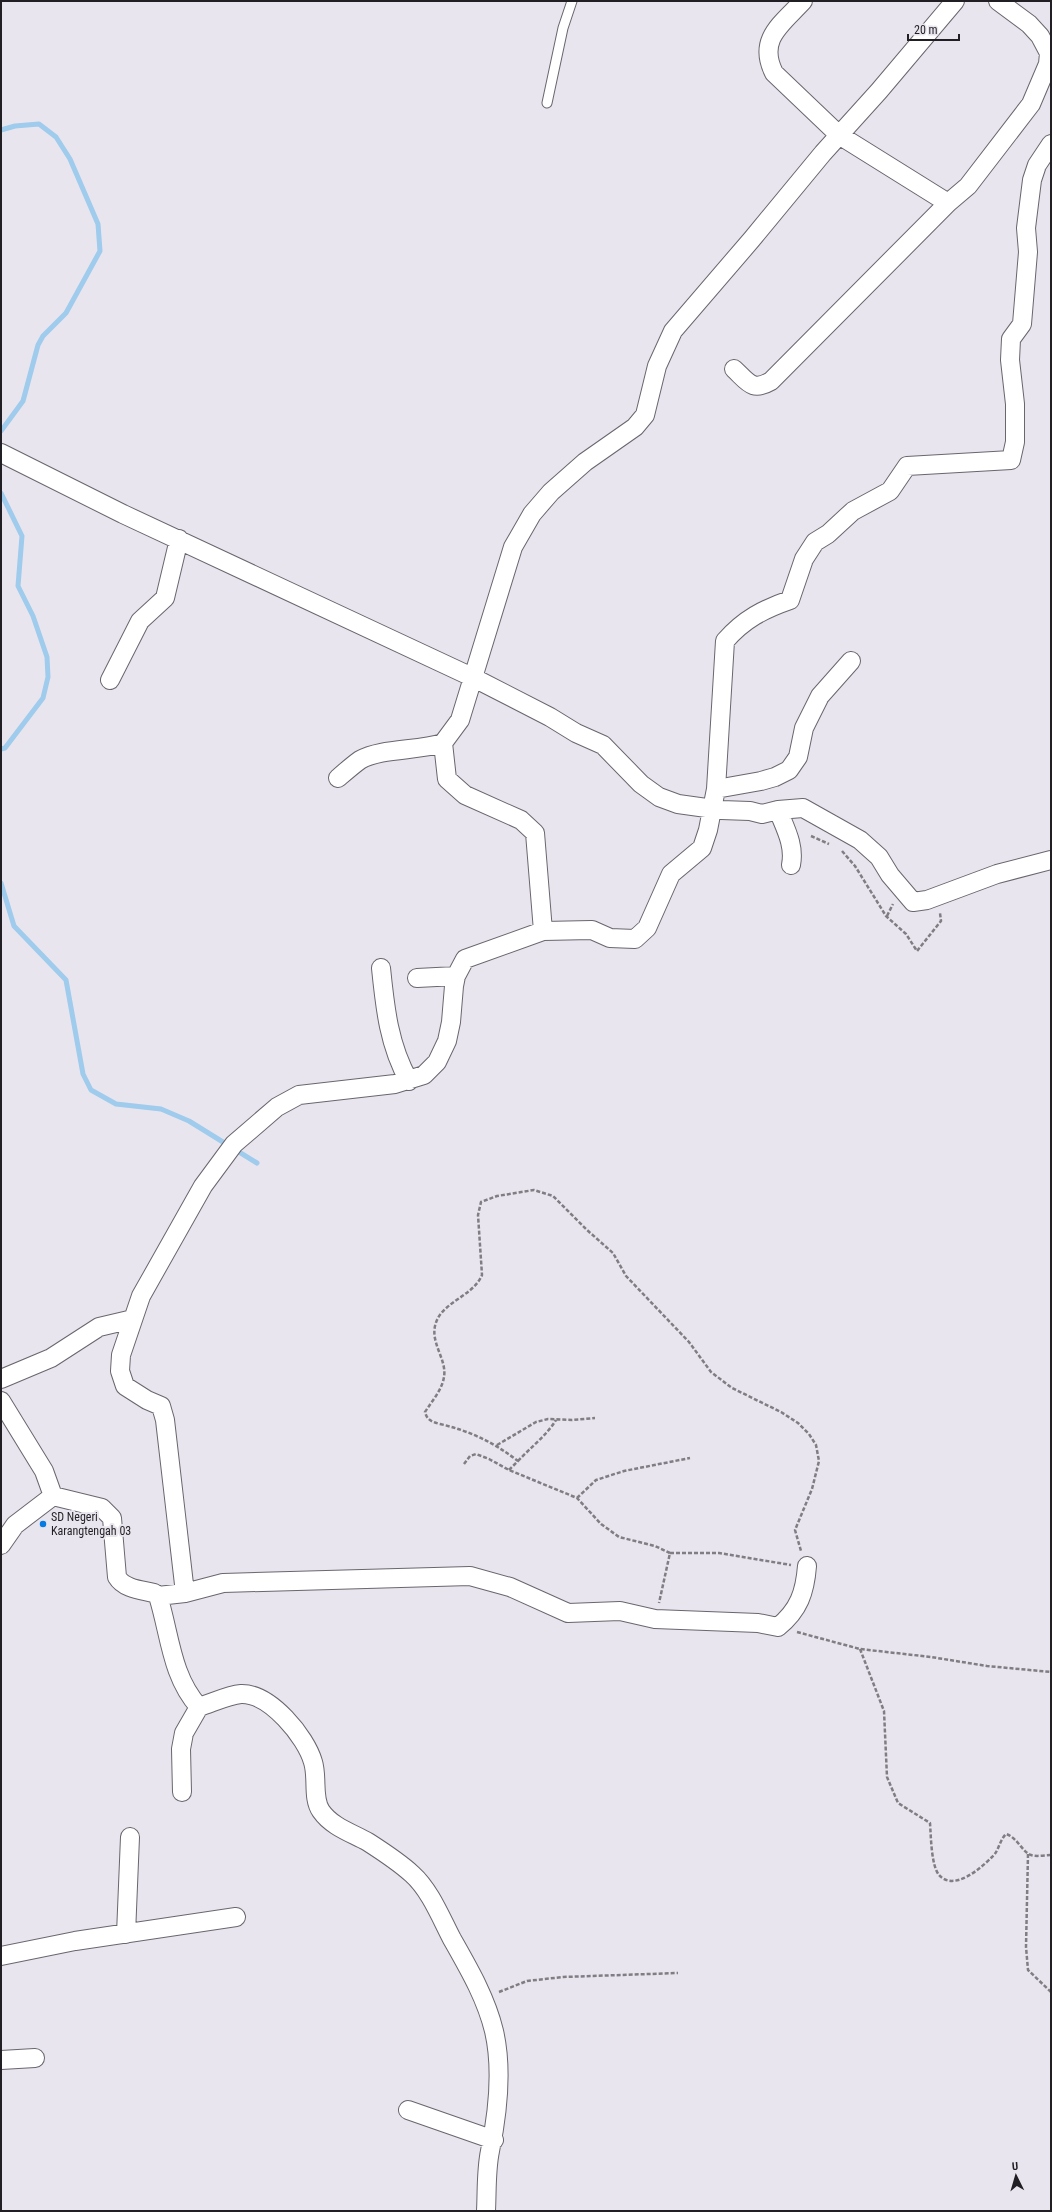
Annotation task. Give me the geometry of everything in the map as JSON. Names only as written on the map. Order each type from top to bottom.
[{"type":"street","points":[[804,1],[773,35],[767,46],[769,62],[774,72],[839,135],[948,203]]},
{"type":"street","points":[[338,778],[361,760],[380,753],[422,749],[443,743],[460,720],[513,547],[532,514],[551,492],[585,462],[635,427],[645,415],[657,366],[673,331],[955,1]]},
{"type":"street","points":[[734,369],[753,386],[760,387],[770,381],[948,203],[968,186],[1032,104],[1048,64],[1049,53],[1040,36],[1030,24],[998,1]]},
{"type":"street","points":[[185,1593],[166,1420],[162,1406],[147,1400],[124,1386],[120,1371],[121,1354],[141,1296],[203,1186],[230,1150],[277,1107],[299,1095],[345,1089],[373,1088],[409,1081],[424,1075],[437,1062],[447,1041],[456,976],[465,959],[543,931],[592,930],[610,938],[635,939],[647,928],[671,874],[702,848],[713,808],[716,789],[725,641],[732,632],[757,612],[790,600],[804,559],[815,542],[828,534],[853,511],[890,490],[907,466],[1011,460],[1015,442],[1015,404],[1010,360],[1011,340],[1022,324],[1028,252],[1026,228],[1032,180],[1037,165],[1051,144]]},
{"type":"street","points":[[6,456],[179,540],[472,677],[603,745],[641,784],[659,796],[678,804],[750,811],[762,814],[778,810],[802,808],[860,840],[879,858],[890,875],[914,902],[927,900],[997,874],[1051,860]]},
{"type":"street","points":[[110,680],[140,621],[165,598],[179,540]]},
{"type":"street","points":[[716,789],[761,781],[775,777],[789,770],[798,757],[804,728],[820,696],[851,662]]},
{"type":"street","points":[[443,743],[447,779],[465,795],[521,820],[535,834],[538,844],[543,931]]},
{"type":"street","points":[[778,810],[791,844],[793,854],[791,865]]},
{"type":"street","points":[[381,968],[392,1042],[399,1063],[409,1081]]},
{"type":"street","points":[[417,978],[456,976]]},
{"type":"street","points":[[1,1379],[51,1358],[99,1328],[133,1319]]},
{"type":"street","points":[[1,1402],[44,1471],[52,1496]]},
{"type":"street","points":[[1,1545],[15,1525],[52,1496]]},
{"type":"street","points":[[52,1496],[102,1508],[108,1512],[112,1518],[117,1577],[120,1583],[154,1593],[158,1596],[185,1593],[222,1583],[470,1576],[510,1587],[568,1614],[620,1611],[655,1619],[758,1623],[778,1627],[789,1618],[799,1604],[806,1585],[808,1566]]},
{"type":"street","points":[[158,1596],[175,1663],[182,1682],[190,1697],[199,1707]]},
{"type":"street","points":[[182,1792],[181,1749],[184,1733],[199,1707],[241,1694],[252,1696],[274,1706],[299,1735],[310,1752],[316,1779],[317,1804],[321,1812],[334,1824],[370,1843],[412,1874],[434,1907],[483,1998],[494,2031],[498,2065],[497,2114],[494,2140],[490,2157],[486,2211]]},
{"type":"street","points":[[126,1934],[130,1837]]},
{"type":"street","points":[[1,1956],[126,1934],[236,1917]]},
{"type":"street","points":[[1,2060],[35,2058]]},
{"type":"street","points":[[408,2110],[494,2140]]},
{"type":"lane","points":[[547,103],[563,28],[572,1]]},
{"type":"path","points":[[464,1464],[470,1456],[476,1454],[508,1470],[577,1498],[601,1524],[619,1537],[655,1546],[670,1553],[719,1553],[775,1564],[808,1566],[796,1540],[795,1530],[812,1489],[818,1461],[816,1445],[809,1434],[798,1423],[781,1412],[732,1388],[711,1372],[689,1342],[626,1276],[613,1253],[587,1230],[553,1196],[542,1191],[534,1190],[497,1196],[481,1202],[478,1215],[482,1275],[478,1284],[441,1313],[435,1325],[434,1338],[445,1376],[440,1388],[425,1412],[427,1418],[433,1422],[480,1436],[497,1445],[518,1461]]},
{"type":"path","points":[[497,1445],[536,1422],[548,1419],[595,1418]]},
{"type":"path","points":[[508,1470],[536,1441],[551,1429],[556,1420]]},
{"type":"path","points":[[577,1498],[596,1480],[624,1471],[690,1458]]},
{"type":"path","points":[[655,1619],[670,1553]]},
{"type":"path","points":[[778,1627],[860,1649],[931,1657],[987,1666],[1051,1672]]},
{"type":"path","points":[[860,1649],[884,1711],[887,1777],[898,1803],[930,1823],[932,1854],[938,1874],[947,1880],[959,1880],[975,1872],[994,1856],[1001,1838],[1006,1834],[1032,1856],[1051,1855]]},
{"type":"path","points":[[1028,1854],[1026,1947],[1028,1970],[1051,1992]]},
{"type":"path","points":[[483,1998],[527,1981],[563,1977],[678,1974]]},
{"type":"waterway","points":[[1,130],[15,126],[39,124],[56,137],[70,159],[98,224],[100,251],[66,313],[43,336],[38,345],[23,401],[1,431]]},
{"type":"waterway","points":[[1,493],[22,536],[18,586],[33,616],[47,657],[48,677],[43,698],[5,748],[1,749]]},
{"type":"waterway","points":[[1,883],[14,926],[66,980],[83,1074],[91,1090],[116,1104],[161,1109],[189,1121],[257,1163]]},
{"type":"place","name":"SD Negeri Karangtengah 03","points":[[43,1524]]}]
